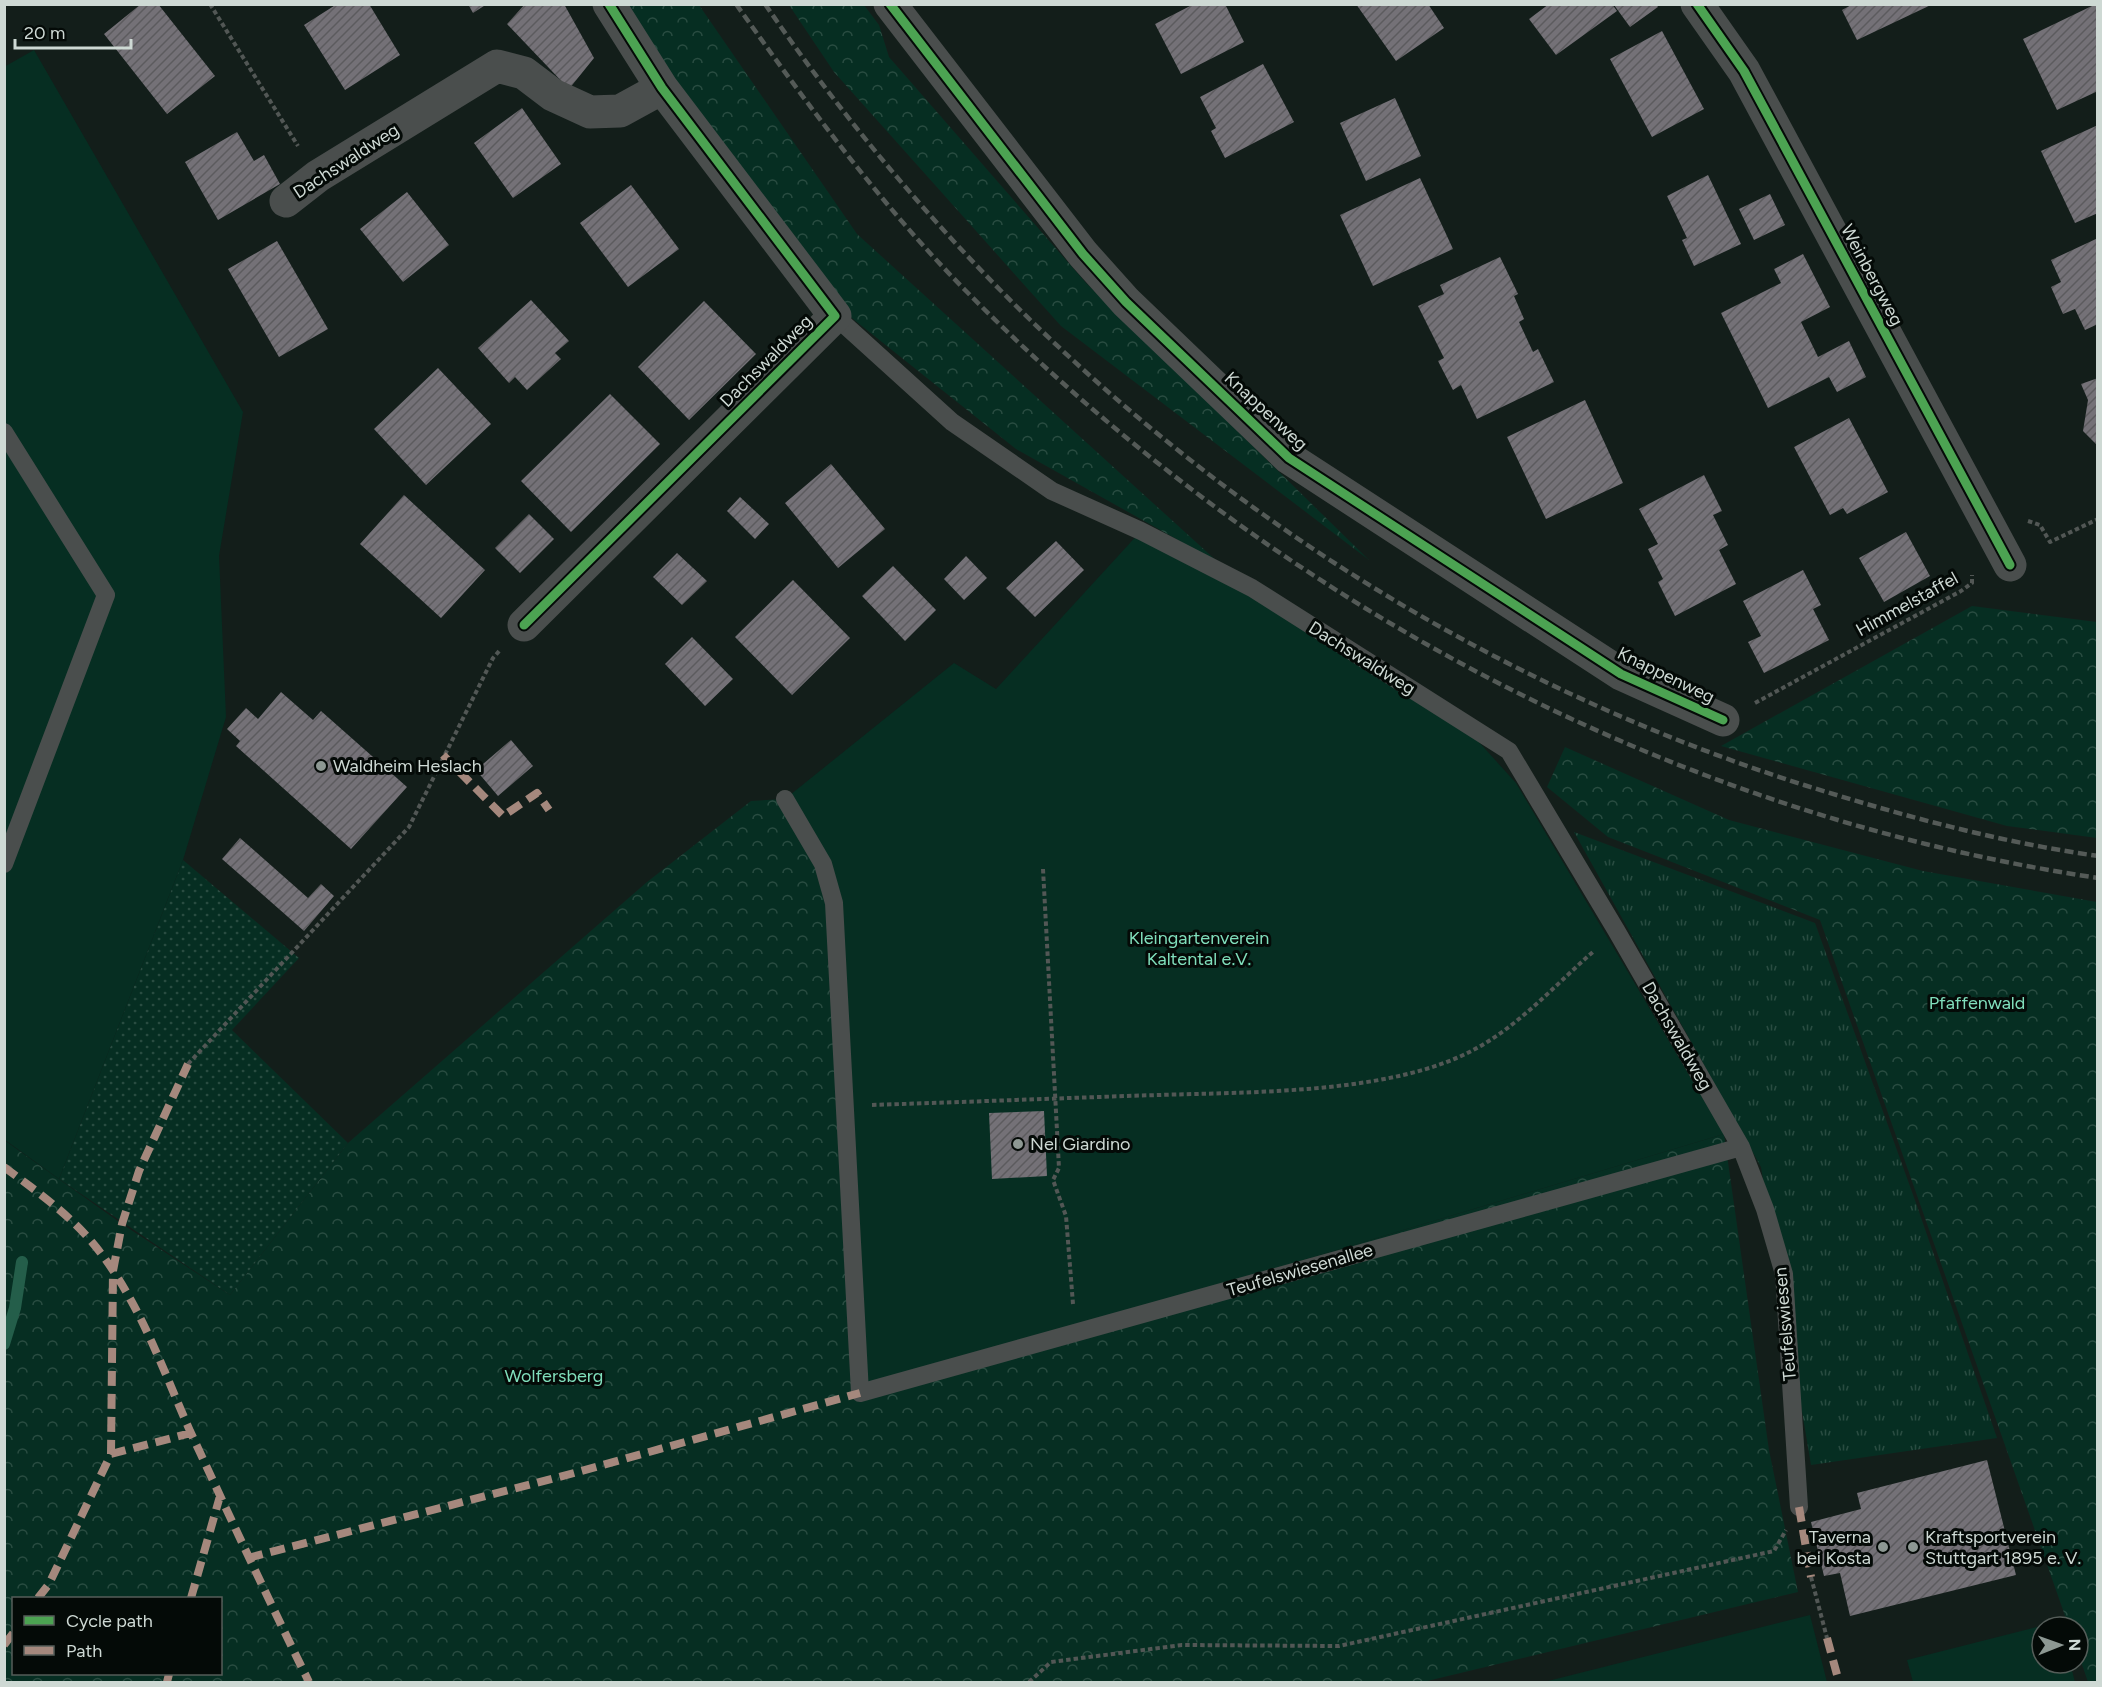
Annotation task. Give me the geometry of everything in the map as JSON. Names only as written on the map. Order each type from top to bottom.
[{"type":"street","name":"Dachswaldweg","points":[[524,625],[835,316],[662,88],[609,4]]},
{"type":"street","name":"Knappenweg","points":[[890,4],[1083,254],[1126,302],[1289,458],[1621,675],[1723,720]]},
{"type":"street","name":"Weinbergweg","points":[[1698,4],[1743,71],[2010,565]]},
{"type":"street","name":"Dachswaldweg","points":[[286,201],[318,176],[497,66],[524,73],[554,95],[590,112],[620,111],[662,88]]},
{"type":"lane","name":"Dachswaldweg","points":[[835,316],[952,422],[1052,491],[1141,531],[1252,588],[1509,751],[1616,930],[1740,1147]]},
{"type":"lane","points":[[4,432],[106,596],[4,864]]},
{"type":"lane","points":[[785,799],[823,864],[834,903],[844,1106]]},
{"type":"lane","name":"Teufelswiesenallee","points":[[844,1106],[860,1393],[1740,1147]]},
{"type":"lane","name":"Teufelswiesen","points":[[1740,1147],[1765,1209],[1784,1274],[1799,1507]]},
{"type":"path","points":[[210,4],[274,110]]},
{"type":"path","points":[[188,1064],[409,827],[493,658],[524,625]]},
{"type":"path","points":[[1043,869],[1059,1168],[1053,1180],[1066,1216],[1075,1333]]},
{"type":"path","points":[[844,1106],[1286,1090],[1386,1077],[1444,1063],[1474,1050],[1503,1032],[1616,930]]},
{"type":"path","points":[[1029,1683],[1051,1662],[1182,1645],[1339,1646],[1774,1551],[1799,1507]]},
{"type":"path","points":[[1811,1577],[1827,1638]]},
{"type":"green space","points":[[620,5],[699,5],[857,234],[1219,563],[1016,449],[838,307]]},
{"type":"green space","points":[[789,5],[864,5],[879,25],[889,57],[1086,283],[1369,560],[1061,326],[834,72]]},
{"type":"green space","points":[[34,50],[243,412],[219,556],[226,717],[183,860],[59,1179],[5,1140],[4,67]]},
{"type":"green space","name":"Kleingartenverein Kaltental e.V.","points":[[1141,531],[1252,588],[1477,740],[1516,783],[1724,1134],[860,1393],[834,903],[785,799],[954,663],[996,689]]},
{"type":"green space","points":[[1972,606],[2097,622],[2097,838],[2007,826],[1721,746]]},
{"type":"green space","name":"Pfaffenwald","points":[[1565,747],[1729,820],[1923,871],[2097,902],[2097,1682],[2088,1682],[2086,1675],[2090,1675],[2090,1615],[2065,1615],[1820,920],[1608,837],[1547,787]]},
{"type":"green space","name":"Wolfersberg","points":[[785,799],[823,864],[860,1393],[1724,1134],[1769,1450],[1798,1592],[1423,1682],[5,1682],[4,1140],[122,1224],[230,1295],[348,1143],[647,882],[751,801]]},
{"type":"green space","points":[[1574,832],[1815,923],[1916,1203],[1997,1438],[1811,1465],[1761,1167]]},
{"type":"green space","points":[[183,860],[299,958],[232,1030],[348,1143],[230,1295],[59,1179]]},
{"type":"green space","points":[[1810,1615],[1827,1682],[1544,1682]]},
{"type":"green space","points":[[2030,1629],[2030,1675],[2073,1675],[2075,1682],[1913,1682],[1907,1660]]},
{"type":"building","points":[[141,4],[158,4],[215,76],[167,114],[104,34]]},
{"type":"building","points":[[337,4],[369,4],[400,55],[345,90],[304,25]]},
{"type":"building","points":[[468,4],[487,4],[473,13]]},
{"type":"building","points":[[525,4],[564,4],[594,58],[569,89],[507,24]]},
{"type":"building","points":[[1194,4],[1225,4],[1244,42],[1181,74],[1155,24]]},
{"type":"building","points":[[1356,4],[1428,4],[1444,28],[1396,61]]},
{"type":"building","points":[[1549,4],[1612,4],[1617,11],[1556,55],[1529,19]]},
{"type":"building","points":[[1853,4],[1933,4],[1857,40],[1842,10]]},
{"type":"building","points":[[2096,4],[2098,91],[2057,110],[2023,39]]},
{"type":"building","points":[[1614,5],[1657,5],[1658,7],[1630,27]]},
{"type":"building","points":[[1662,31],[1704,109],[1652,137],[1610,59]]},
{"type":"building","points":[[1263,64],[1294,122],[1225,158],[1211,131],[1216,128],[1200,97]]},
{"type":"building","points":[[1395,98],[1421,156],[1366,181],[1340,123]]},
{"type":"building","points":[[522,108],[561,164],[513,198],[474,143]]},
{"type":"building","points":[[2098,125],[2098,213],[2075,223],[2041,151]]},
{"type":"building","points":[[237,132],[254,161],[264,155],[280,184],[218,220],[185,162]]},
{"type":"building","points":[[1708,175],[1741,244],[1694,266],[1682,240],[1687,238],[1667,196]]},
{"type":"building","points":[[1420,178],[1453,249],[1373,286],[1340,215]]},
{"type":"building","points":[[631,185],[679,249],[628,287],[580,223]]},
{"type":"building","points":[[407,192],[449,245],[403,282],[360,229]]},
{"type":"building","points":[[1770,194],[1785,225],[1754,240],[1739,209]]},
{"type":"building","points":[[2098,238],[2098,324],[2085,330],[2075,309],[2063,314],[2051,287],[2061,282],[2051,260]]},
{"type":"building","points":[[277,241],[328,329],[279,357],[228,269]]},
{"type":"building","points":[[1803,254],[1830,307],[1801,322],[1818,357],[1849,341],[1866,377],[1837,392],[1829,377],[1768,408],[1721,313],[1781,283],[1774,269]]},
{"type":"building","points":[[1500,257],[1518,294],[1514,296],[1524,319],[1519,322],[1533,352],[1538,349],[1554,382],[1477,419],[1461,385],[1453,390],[1438,361],[1444,358],[1418,306],[1444,294],[1440,285]]},
{"type":"building","points":[[531,300],[569,341],[555,353],[561,359],[527,390],[515,377],[509,383],[478,348]]},
{"type":"building","points":[[704,301],[756,354],[689,420],[638,367]]},
{"type":"building","points":[[438,368],[491,424],[426,485],[374,429]]},
{"type":"building","points":[[2098,378],[2098,446],[2083,431],[2088,400],[2081,384]]},
{"type":"building","points":[[610,394],[660,444],[571,532],[521,481]]},
{"type":"building","points":[[1585,400],[1623,483],[1546,519],[1507,437]]},
{"type":"building","points":[[1849,418],[1888,492],[1847,514],[1843,508],[1830,515],[1794,447]]},
{"type":"building","points":[[831,464],[885,529],[838,568],[785,503]]},
{"type":"building","points":[[1704,475],[1722,511],[1713,515],[1728,545],[1719,550],[1736,584],[1675,616],[1658,582],[1663,579],[1648,549],[1658,544],[1639,509]]},
{"type":"building","points":[[404,495],[485,570],[441,618],[360,544]]},
{"type":"building","points":[[740,497],[769,524],[755,539],[727,511]]},
{"type":"building","points":[[529,514],[554,539],[520,573],[495,548]]},
{"type":"building","points":[[1906,532],[1930,576],[1884,602],[1859,558]]},
{"type":"building","points":[[1056,541],[1084,570],[1035,617],[1006,588]]},
{"type":"building","points":[[677,553],[707,581],[682,605],[653,577]]},
{"type":"building","points":[[966,556],[987,578],[964,600],[944,579]]},
{"type":"building","points":[[893,566],[936,610],[905,641],[862,596]]},
{"type":"building","points":[[1803,570],[1821,605],[1813,609],[1829,640],[1764,673],[1748,642],[1761,636],[1743,601]]},
{"type":"building","points":[[793,580],[850,638],[792,695],[735,637]]},
{"type":"building","points":[[692,637],[733,679],[705,706],[665,664]]},
{"type":"building","name":"Waldheim Heslach","points":[[281,692],[313,720],[321,711],[407,787],[351,849],[236,746],[240,741],[227,729],[246,708],[258,719]]},
{"type":"building","points":[[511,740],[533,766],[498,796],[476,770]]},
{"type":"building","points":[[240,838],[308,898],[321,884],[334,896],[304,931],[222,859]]},
{"type":"building","name":"Nel Giardino","points":[[1044,1111],[1047,1176],[992,1179],[989,1113]]},
{"type":"building","name":"Kraftsportverein Stuttgart 1895 e. V.","points":[[1987,1460],[2016,1575],[1850,1616],[1840,1573],[1824,1576],[1811,1522],[1861,1509],[1857,1493]]},
{"type":"waterway","points":[[4,1344],[15,1308],[22,1262]]},
{"type":"railway","points":[[736,4],[845,152],[904,224],[966,291],[1084,402],[1211,504],[1344,595],[1485,676],[1631,745],[1782,803],[1938,847],[2098,878]]},
{"type":"railway","points":[[765,4],[865,138],[974,263],[1092,378],[1219,482],[1354,576],[1497,658],[1647,728],[1804,785],[1876,807],[1986,835],[2098,856]]},
{"type":"marked path","points":[[443,755],[503,816],[537,793],[549,810]]},
{"type":"marked path","points":[[39,1597],[49,1584],[111,1454],[113,1271],[122,1224],[139,1171],[188,1064]]},
{"type":"marked path","points":[[4,1167],[73,1222],[117,1276],[144,1326],[190,1431],[309,1682]]},
{"type":"marked path","points":[[248,1558],[574,1473],[860,1393]]},
{"type":"marked path","points":[[111,1454],[191,1433]]},
{"type":"marked path","points":[[191,1597],[220,1496]]},
{"type":"marked path","points":[[1799,1507],[1811,1577]]},
{"type":"marked path","points":[[4,1645],[12,1635]]},
{"type":"marked path","points":[[1827,1638],[1839,1682]]},
{"type":"marked path","points":[[167,1682],[169,1675]]},
{"type":"cycle path","points":[[524,625],[835,316],[662,88],[609,4]]},
{"type":"cycle path","points":[[890,4],[1083,254],[1126,302],[1289,458],[1621,674],[1723,720]]},
{"type":"cycle path","points":[[1697,4],[1744,71],[2010,565]]},
{"type":"place","name":"Waldheim Heslach","points":[[321,766]]},
{"type":"place","name":"Nel Giardino","points":[[1018,1144]]},
{"type":"place","name":"Taverna bei Kosta","points":[[1883,1547]]},
{"type":"place","name":"Kraftsportverein Stuttgart 1895 e. V.","points":[[1913,1547]]}]
